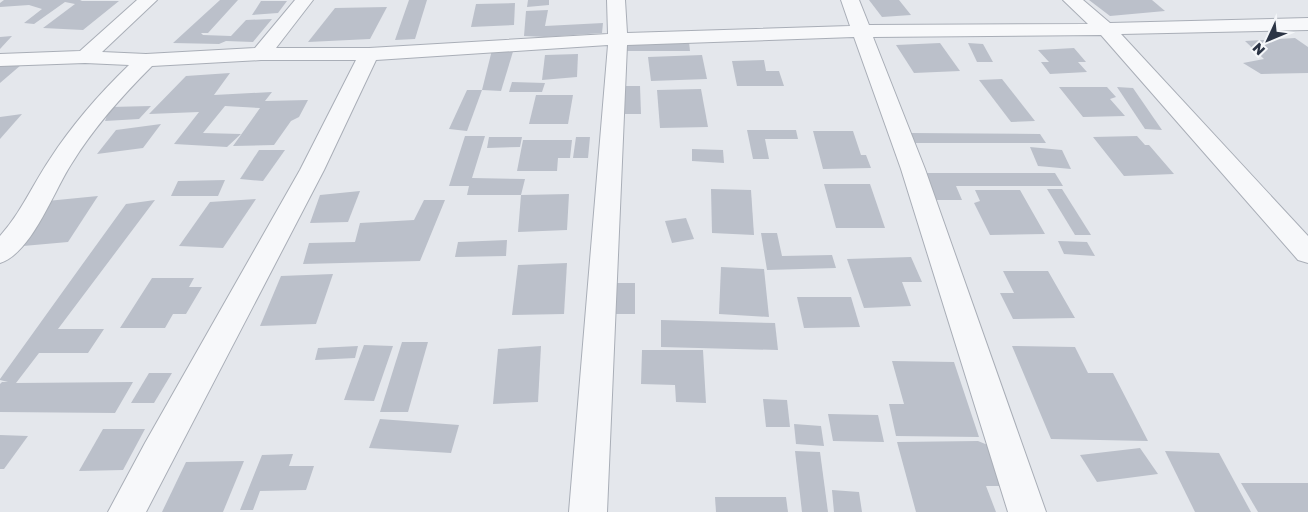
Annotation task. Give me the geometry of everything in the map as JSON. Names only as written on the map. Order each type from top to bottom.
[{"type":"street","points":[[85,57],[148,0]]},
{"type":"street","points":[[261,54],[304,0]]},
{"type":"street","points":[[588,512],[618,39],[616,0]]},
{"type":"street","points":[[850,0],[913,169],[1027,512]]},
{"type":"street","points":[[1072,0],[1107,30],[1308,253]]},
{"type":"street","points":[[0,60],[85,57],[146,60],[261,54],[369,54],[618,39],[862,31],[1107,30],[1308,24]]},
{"type":"street","points":[[127,512],[262,267],[341,115],[369,54]]},
{"type":"street","points":[[0,253],[20,231],[67,152],[110,96],[146,60]]},
{"type":"building","points":[[4,0],[119,1],[83,30],[43,28],[75,4],[65,2],[34,24],[24,23],[42,9],[29,5],[0,7],[0,3]]},
{"type":"building","points":[[220,0],[238,0],[208,33],[201,33],[203,35],[231,36],[246,20],[272,19],[253,42],[226,41],[219,44],[173,43]]},
{"type":"building","points":[[409,0],[427,0],[415,39],[395,40]]},
{"type":"building","points":[[528,0],[549,0],[549,5],[527,7]]},
{"type":"building","points":[[869,0],[899,0],[911,15],[882,17]]},
{"type":"building","points":[[1089,0],[1152,0],[1165,11],[1110,16]]},
{"type":"building","points":[[261,1],[287,1],[278,13],[252,15]]},
{"type":"building","points":[[515,3],[514,25],[471,27],[476,4]]},
{"type":"building","points":[[387,7],[370,39],[308,42],[335,8]]},
{"type":"building","points":[[548,10],[545,26],[603,23],[602,33],[545,37],[524,36],[526,11]]},
{"type":"building","points":[[12,36],[0,49],[0,37]]},
{"type":"building","points":[[1295,38],[1308,47],[1308,73],[1261,74],[1243,63],[1264,59],[1245,41]]},
{"type":"building","points":[[626,42],[689,42],[690,51],[626,51]]},
{"type":"building","points":[[940,43],[960,71],[914,73],[896,45]]},
{"type":"building","points":[[968,43],[983,44],[993,62],[977,62]]},
{"type":"building","points":[[515,45],[501,91],[482,90],[493,46]]},
{"type":"building","points":[[1074,48],[1086,62],[1078,62],[1087,72],[1050,74],[1041,62],[1049,62],[1038,50]]},
{"type":"building","points":[[578,54],[577,77],[542,80],[545,55]]},
{"type":"building","points":[[702,55],[707,79],[651,81],[648,57]]},
{"type":"building","points":[[28,59],[0,83],[0,62]]},
{"type":"building","points":[[764,60],[766,71],[779,71],[784,86],[737,86],[732,61]]},
{"type":"building","points":[[230,73],[214,95],[272,92],[265,101],[308,100],[299,117],[291,121],[274,145],[233,146],[260,108],[225,106],[203,133],[241,134],[227,147],[174,144],[199,112],[149,114],[186,76]]},
{"type":"building","points":[[1002,79],[1035,121],[1011,122],[979,80]]},
{"type":"building","points":[[512,82],[545,83],[542,92],[509,92]]},
{"type":"building","points":[[623,86],[640,86],[641,114],[623,114]]},
{"type":"building","points":[[1059,87],[1107,87],[1116,97],[1110,99],[1125,116],[1083,117]]},
{"type":"building","points":[[1117,87],[1133,88],[1162,130],[1145,129]]},
{"type":"building","points":[[701,89],[708,127],[660,128],[657,90]]},
{"type":"building","points":[[467,90],[482,90],[467,131],[449,129]]},
{"type":"building","points":[[536,95],[573,95],[568,124],[529,124]]},
{"type":"building","points":[[151,106],[139,119],[105,121],[110,107]]},
{"type":"building","points":[[22,114],[0,139],[0,117]]},
{"type":"building","points":[[161,124],[143,148],[97,154],[116,130]]},
{"type":"building","points":[[747,130],[796,130],[798,139],[765,139],[769,159],[753,159]]},
{"type":"building","points":[[813,131],[853,131],[861,155],[866,155],[871,168],[823,169]]},
{"type":"building","points":[[910,133],[1040,134],[1046,143],[914,143]]},
{"type":"building","points":[[465,136],[485,136],[472,178],[525,179],[521,195],[467,195],[469,186],[449,186]]},
{"type":"building","points":[[1137,136],[1145,145],[1149,145],[1174,174],[1124,176],[1093,137]]},
{"type":"building","points":[[489,137],[522,137],[520,147],[487,148]]},
{"type":"building","points":[[576,137],[590,137],[588,158],[573,158]]},
{"type":"building","points":[[523,140],[572,140],[570,158],[558,158],[557,171],[517,171]]},
{"type":"building","points":[[1030,147],[1062,150],[1071,169],[1038,166]]},
{"type":"building","points":[[692,149],[723,150],[724,163],[692,161]]},
{"type":"building","points":[[259,150],[285,150],[263,181],[240,179]]},
{"type":"building","points":[[924,173],[1055,173],[1063,186],[956,186],[962,200],[935,200]]},
{"type":"building","points":[[225,180],[218,196],[171,196],[178,181]]},
{"type":"building","points":[[824,184],[870,184],[885,228],[836,228]]},
{"type":"building","points":[[711,189],[751,190],[754,235],[712,233]]},
{"type":"building","points":[[1047,189],[1062,189],[1091,235],[1075,235]]},
{"type":"building","points":[[975,190],[1020,190],[1045,234],[990,235],[974,203],[980,201]]},
{"type":"building","points":[[360,191],[348,222],[310,223],[320,195]]},
{"type":"building","points":[[569,194],[567,230],[518,232],[521,195]]},
{"type":"building","points":[[98,196],[68,242],[12,247],[37,202]]},
{"type":"building","points":[[256,199],[223,248],[179,246],[210,202]]},
{"type":"building","points":[[155,200],[58,329],[104,329],[88,353],[39,353],[16,383],[133,382],[115,413],[0,412],[0,384],[8,382],[0,379],[126,204]]},
{"type":"building","points":[[424,200],[445,200],[420,261],[303,264],[309,243],[355,242],[360,223],[414,220]]},
{"type":"building","points":[[686,218],[694,239],[672,243],[665,221]]},
{"type":"building","points":[[761,233],[777,233],[782,256],[832,255],[836,268],[767,270]]},
{"type":"building","points":[[507,240],[506,256],[455,257],[458,242]]},
{"type":"building","points":[[1058,241],[1087,242],[1095,256],[1064,254]]},
{"type":"building","points":[[911,257],[922,282],[902,282],[911,306],[864,308],[847,259]]},
{"type":"building","points":[[567,263],[564,314],[512,315],[518,265]]},
{"type":"building","points":[[721,267],[764,269],[769,317],[719,314]]},
{"type":"building","points":[[1003,271],[1048,271],[1075,318],[1013,319],[1000,293],[1014,293]]},
{"type":"building","points":[[333,274],[316,324],[260,326],[281,276]]},
{"type":"building","points":[[152,278],[194,278],[189,287],[202,287],[186,314],[173,314],[165,328],[120,328]]},
{"type":"building","points":[[617,283],[635,283],[635,314],[616,314]]},
{"type":"building","points":[[797,297],[851,297],[860,327],[804,328]]},
{"type":"building","points":[[661,320],[775,323],[778,350],[661,347]]},
{"type":"building","points":[[402,342],[428,342],[408,412],[380,412]]},
{"type":"building","points":[[364,345],[393,346],[374,401],[344,400]]},
{"type":"building","points":[[358,346],[355,358],[315,360],[318,348]]},
{"type":"building","points":[[541,346],[538,402],[493,404],[498,349]]},
{"type":"building","points":[[1012,346],[1075,347],[1088,373],[1113,373],[1148,441],[1051,439]]},
{"type":"building","points":[[642,350],[703,350],[706,403],[676,402],[675,385],[641,384]]},
{"type":"building","points":[[892,361],[954,362],[979,437],[896,436],[889,404],[904,404]]},
{"type":"building","points":[[149,373],[172,373],[154,403],[131,403]]},
{"type":"building","points":[[763,399],[787,400],[790,427],[766,427]]},
{"type":"building","points":[[828,414],[878,415],[884,442],[833,441]]},
{"type":"building","points":[[380,419],[459,425],[451,453],[369,448]]},
{"type":"building","points":[[794,424],[821,426],[824,446],[796,444]]},
{"type":"building","points":[[103,429],[145,429],[123,470],[79,471]]},
{"type":"building","points":[[0,435],[28,436],[4,469],[0,469]]},
{"type":"building","points":[[978,441],[995,448],[1009,486],[986,486],[996,512],[916,512],[897,442]]},
{"type":"building","points":[[1140,448],[1158,474],[1097,482],[1080,455]]},
{"type":"building","points":[[795,451],[820,452],[828,512],[802,512]]},
{"type":"building","points":[[1165,451],[1219,453],[1251,512],[1195,512]]},
{"type":"building","points":[[293,454],[289,466],[314,466],[306,490],[260,491],[253,510],[240,510],[262,455]]},
{"type":"building","points":[[244,461],[223,512],[162,512],[186,462]]},
{"type":"building","points":[[1241,483],[1308,483],[1308,512],[1258,512]]},
{"type":"building","points":[[832,490],[859,492],[862,512],[834,512]]},
{"type":"building","points":[[715,497],[786,497],[788,512],[716,512]]}]
